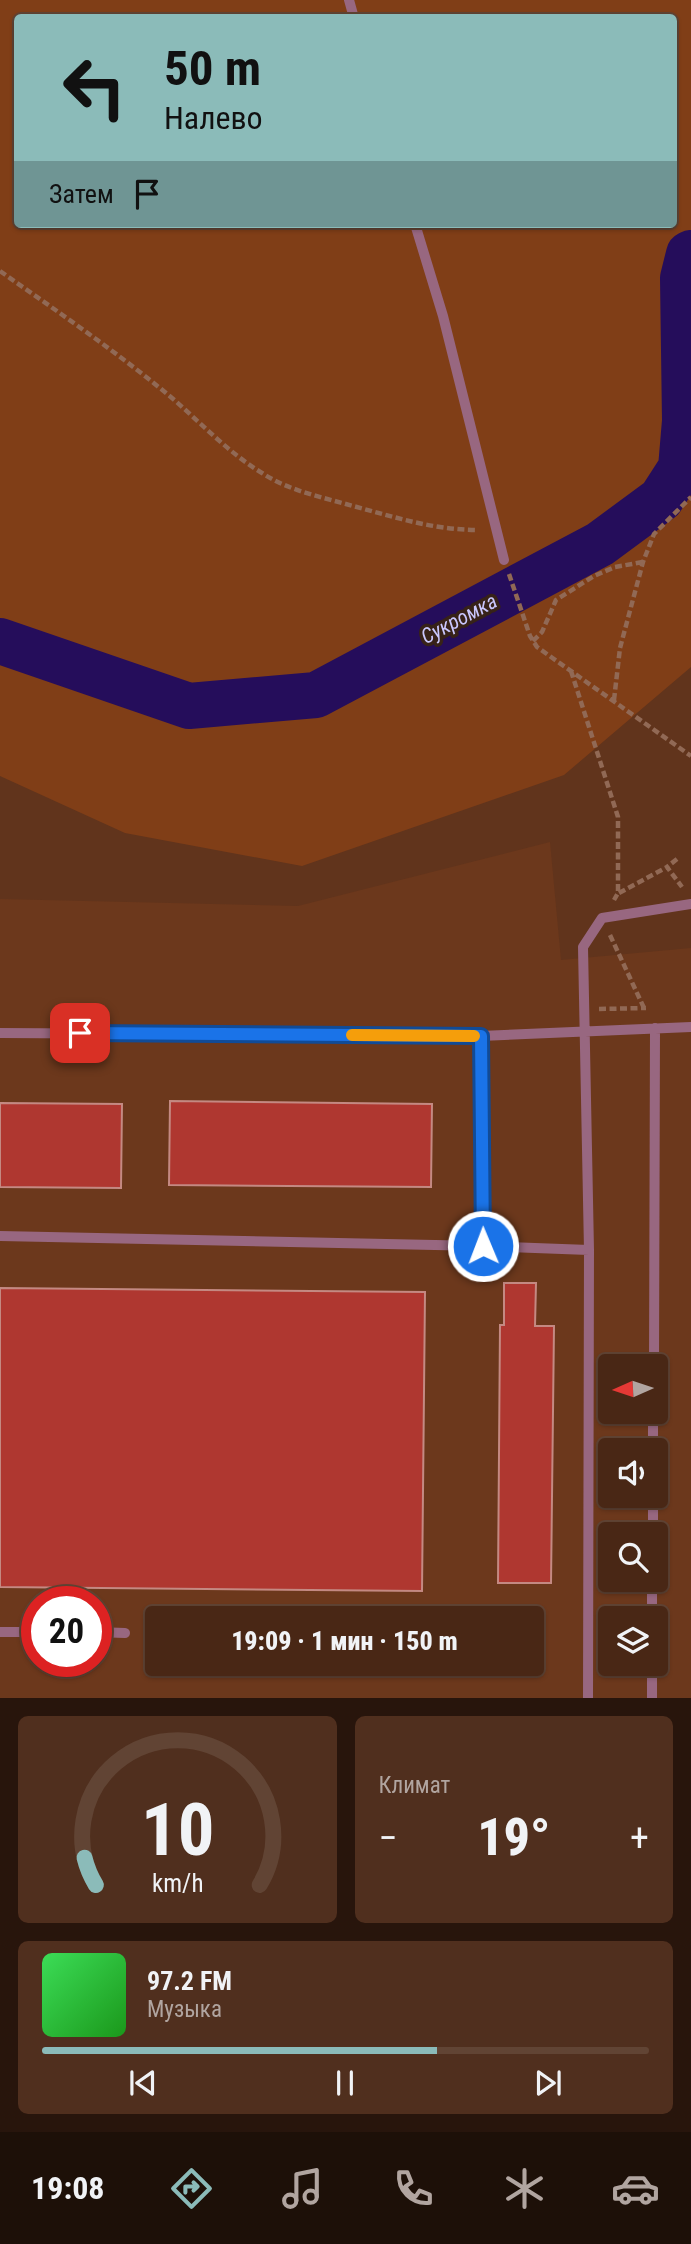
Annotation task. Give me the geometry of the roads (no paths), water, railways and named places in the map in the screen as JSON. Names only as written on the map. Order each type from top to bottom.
[{"type":"lane","points":[[416,228],[443,316],[504,560]]},
{"type":"lane","points":[[588,1698],[589,1250],[583,947],[603,918],[691,904]]},
{"type":"lane","points":[[0,1033],[481,1036],[691,1027]]},
{"type":"lane","points":[[654,1354],[655,1028]]},
{"type":"lane","points":[[481,1036],[483,1246]]},
{"type":"lane","points":[[0,1236],[589,1250]]},
{"type":"lane","points":[[0,1632],[21,1632]]},
{"type":"lane","points":[[112,1633],[125,1633]]},
{"type":"lane","points":[[652,1676],[652,1698]]},
{"type":"waterway","name":"Сукромка","points":[[0,641],[189,706],[316,695],[600,544],[661,499],[681,468],[685,421],[683,278],[691,253]]}]
